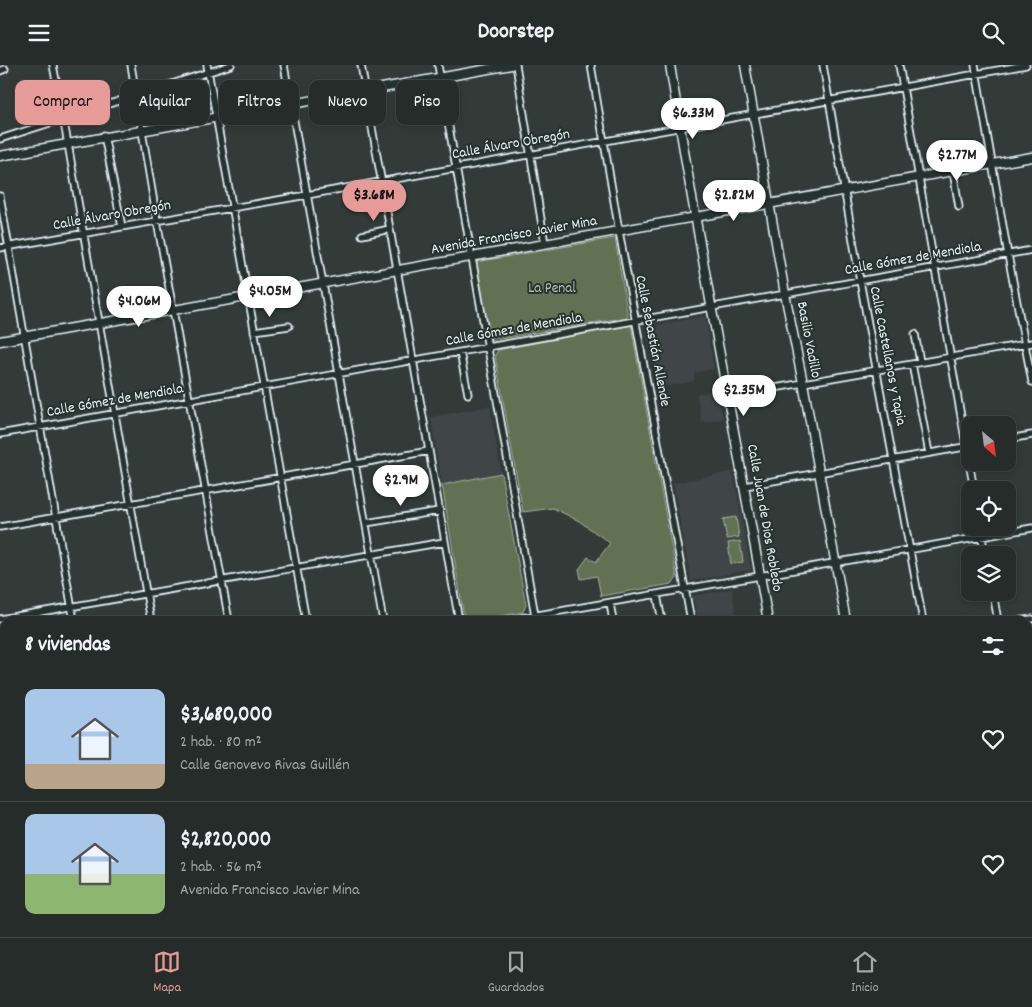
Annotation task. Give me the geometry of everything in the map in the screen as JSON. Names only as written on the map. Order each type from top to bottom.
[{"type":"main road","points":[[386,87],[511,65]]},
{"type":"main road","name":"Calle Juan de Dios Robledo","points":[[670,65],[695,218],[729,396],[767,616]]},
{"type":"main road","name":"Basilio Vadillo","points":[[745,65],[785,294],[845,616]]},
{"type":"main road","points":[[0,156],[219,117]]},
{"type":"main road","name":"Avenida Francisco Javier Mina","points":[[0,341],[1032,157]]},
{"type":"street","points":[[53,65],[56,80]]},
{"type":"street","points":[[131,65],[134,80]]},
{"type":"street","points":[[207,65],[305,616]]},
{"type":"street","points":[[185,80],[231,65]]},
{"type":"street","points":[[284,65],[287,80]]},
{"type":"street","points":[[361,65],[364,80]]},
{"type":"street","points":[[438,65],[536,616]]},
{"type":"street","points":[[516,65],[545,244]]},
{"type":"street","name":"Calle Sebastián Allende","points":[[591,65],[619,231],[690,616]]},
{"type":"street","name":"Calle Castellanos y Tapia","points":[[823,65],[860,281],[922,616]]},
{"type":"street","points":[[899,65],[934,268],[962,416]]},
{"type":"street","points":[[975,65],[1008,255],[1029,343],[1032,382]]},
{"type":"street","name":"Calle Álvaro Obregón","points":[[0,248],[307,195],[1026,65]]},
{"type":"street","points":[[0,139],[42,125]]},
{"type":"street","points":[[64,125],[151,616]]},
{"type":"street","points":[[142,125],[157,221],[229,616]]},
{"type":"street","points":[[295,125],[382,616]]},
{"type":"street","points":[[372,125],[458,616]]},
{"type":"street","points":[[105,136],[122,227]]},
{"type":"street","points":[[953,171],[959,207]]},
{"type":"street","points":[[1,200],[73,616]]},
{"type":"street","points":[[362,235],[390,229]]},
{"type":"street","name":"Calle Gómez de Mendiola","points":[[0,434],[1032,250]]},
{"type":"street","points":[[254,331],[289,326]]},
{"type":"street","points":[[915,334],[920,362]]},
{"type":"street","points":[[729,396],[1029,343]]},
{"type":"street","points":[[460,352],[468,394]]},
{"type":"street","points":[[912,364],[929,453]]},
{"type":"street","points":[[1016,438],[1032,435]]},
{"type":"street","points":[[745,486],[961,447]]},
{"type":"street","points":[[0,527],[429,451]]},
{"type":"street","points":[[366,523],[439,511]]},
{"type":"street","points":[[546,616],[1032,528]]},
{"type":"street","points":[[982,537],[984,546]]},
{"type":"street","points":[[18,616],[444,542]]},
{"type":"street","points":[[657,595],[661,616]]},
{"type":"street","points":[[994,601],[997,616]]},
{"type":"street","points":[[610,603],[612,616]]},
{"type":"shaded area","points":[[705,316],[714,369],[694,373],[695,381],[657,388],[647,329],[657,327],[657,325]]},
{"type":"shaded area","points":[[718,390],[723,419],[702,423],[697,394]]},
{"type":"shaded area","points":[[490,406],[501,473],[442,485],[431,417]]},
{"type":"shaded area","points":[[733,471],[751,570],[691,581],[673,483]]},
{"type":"shaded area","points":[[732,589],[736,616],[697,616],[693,596]]},
{"type":"green space","name":"La Penal","points":[[615,238],[628,317],[489,341],[476,262]]},
{"type":"green space","points":[[631,325],[677,578],[672,584],[601,596],[597,576],[581,579],[579,569],[588,557],[596,562],[610,543],[579,521],[553,508],[523,512],[495,355],[498,350]]},
{"type":"green space","points":[[501,473],[526,605],[523,612],[499,616],[464,616],[442,485]]},
{"type":"green space","points":[[736,517],[739,537],[727,539],[723,519]]},
{"type":"green space","points":[[740,541],[743,562],[731,564],[728,543]]}]
